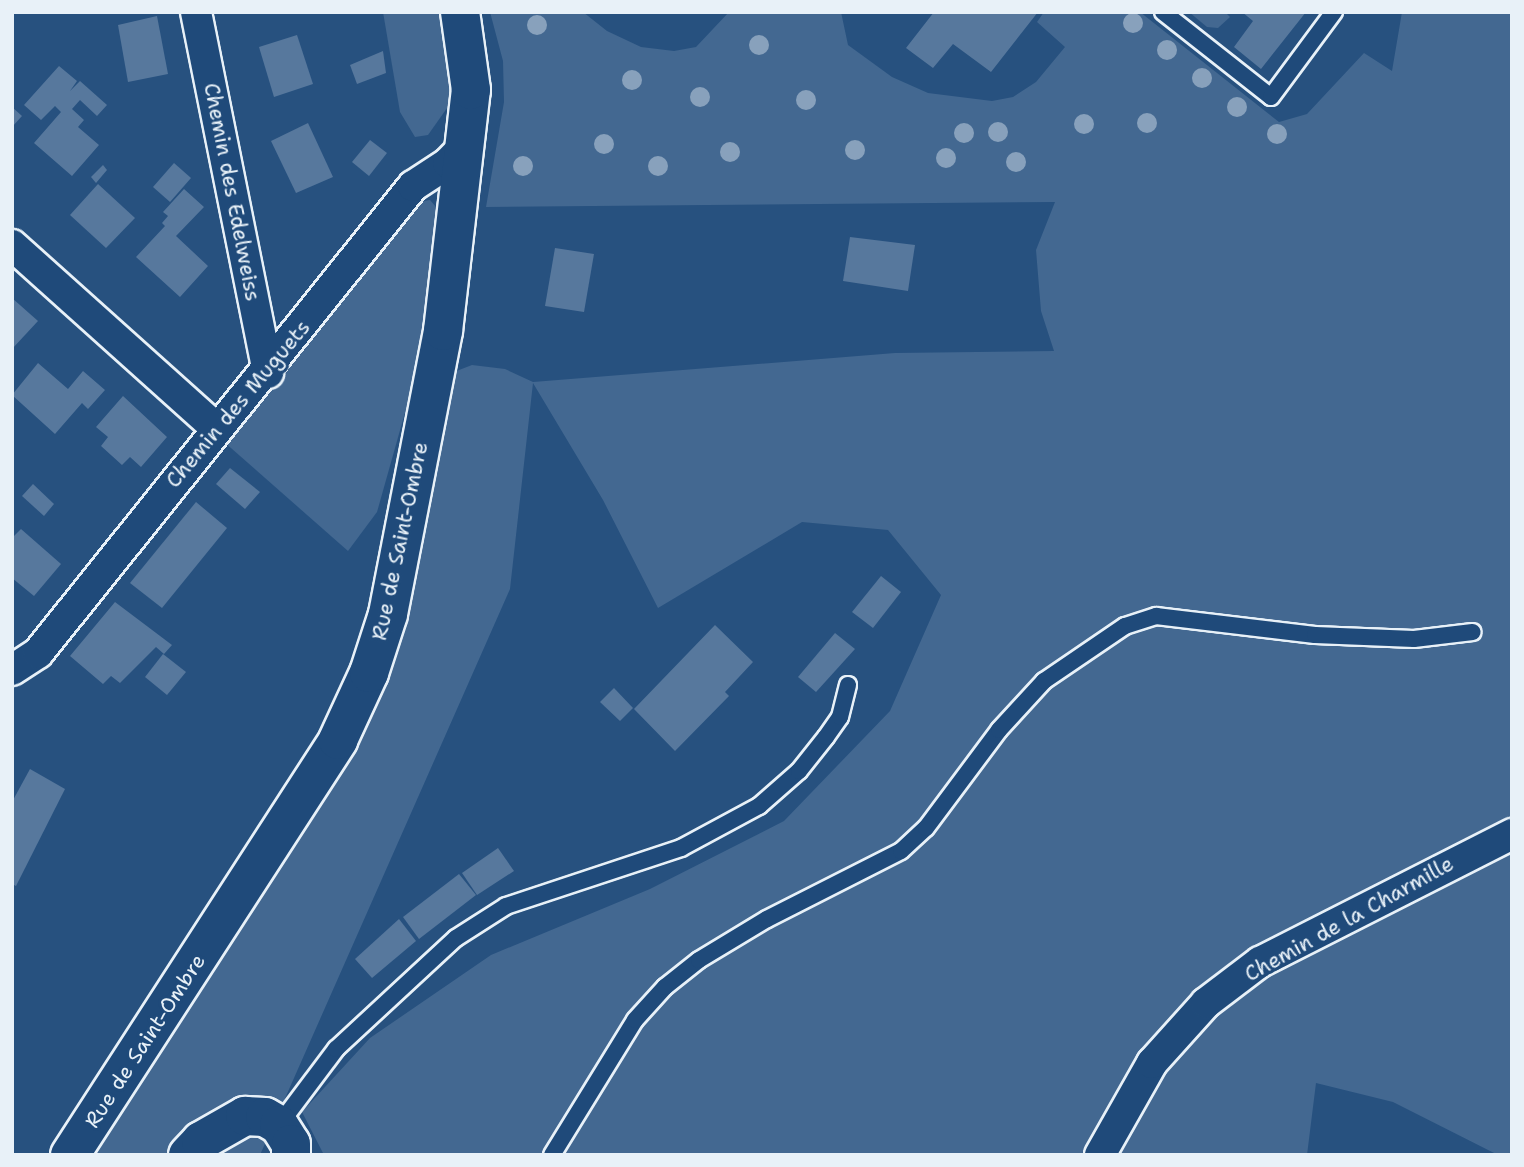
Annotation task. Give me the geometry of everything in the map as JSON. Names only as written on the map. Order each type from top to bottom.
[{"type":"street","name":"Chemin des Edelweiss","points":[[196,12],[268,373]]},
{"type":"street","name":"Rue de Saint-Ombre","points":[[70,1155],[338,740],[369,673],[391,601],[440,344],[467,143],[471,90],[460,12]]},
{"type":"street","name":"Chemin des Muguets","points":[[13,670],[38,653],[216,428],[268,373],[413,186],[447,163],[467,143]]},
{"type":"street","points":[[12,245],[216,428]]},
{"type":"street","name":"Chemin de la Charmille","points":[[1100,1155],[1152,1063],[1206,1003],[1260,962],[1512,834]]},
{"type":"street","points":[[188,1155],[201,1141],[244,1116],[265,1117],[285,1140]]},
{"type":"lane","points":[[1163,12],[1271,97],[1334,12]]},
{"type":"lane","points":[[552,1155],[635,1020],[665,988],[699,960],[767,919],[901,851],[926,828],[999,730],[1044,681],[1125,626],[1156,616],[1315,635],[1414,639],[1473,632]]},
{"type":"lane","points":[[285,1140],[345,1040],[456,938],[506,906],[681,848],[759,806],[799,771],[826,737],[840,717],[848,685]]},
{"type":"shaded area","points":[[383,12],[440,12],[452,101],[428,135],[415,137],[400,112]]},
{"type":"shaded area","points":[[490,12],[583,12],[607,31],[641,47],[674,51],[696,47],[729,12],[841,12],[848,45],[892,77],[928,93],[992,101],[1013,97],[1036,82],[1065,47],[1037,22],[1044,12],[1140,12],[1279,122],[1307,114],[1364,53],[1392,71],[1402,12],[1512,12],[1512,1155],[1498,1155],[1393,1102],[1316,1083],[1307,1155],[324,1155],[302,1112],[370,1038],[491,955],[650,889],[784,821],[890,711],[941,595],[888,530],[802,522],[658,608],[603,500],[533,383],[510,589],[260,1155],[95,1155],[358,738],[441,377],[472,365],[505,369],[533,382],[895,353],[1054,351],[1041,311],[1036,250],[1055,202],[486,207],[504,102],[503,61]]},
{"type":"shaded area","points":[[1189,12],[1225,12],[1230,17],[1218,28],[1207,27]]},
{"type":"shaded area","points":[[430,200],[436,207],[438,233],[424,345],[377,512],[348,551],[223,441],[418,202]]},
{"type":"building","points":[[934,12],[1038,12],[991,72],[953,44],[933,68],[906,48]]},
{"type":"building","points":[[1242,12],[1306,12],[1261,69],[1234,47],[1253,21]]},
{"type":"building","points":[[157,16],[168,74],[128,82],[118,25]]},
{"type":"building","points":[[297,35],[313,84],[274,97],[259,47]]},
{"type":"building","points":[[383,51],[386,73],[357,84],[350,65]]},
{"type":"building","points":[[59,66],[77,81],[70,91],[80,81],[107,105],[97,116],[80,100],[72,109],[84,120],[78,127],[99,145],[72,176],[34,143],[61,112],[55,106],[41,120],[24,105]]},
{"type":"building","points":[[12,107],[22,116],[12,127]]},
{"type":"building","points":[[308,123],[333,177],[296,193],[271,141]]},
{"type":"building","points":[[370,140],[387,153],[369,176],[352,162]]},
{"type":"building","points":[[174,163],[191,178],[170,202],[153,187]]},
{"type":"building","points":[[103,165],[107,170],[96,183],[91,177]]},
{"type":"building","points":[[98,184],[135,218],[106,248],[70,215]]},
{"type":"building","points":[[184,189],[204,207],[176,236],[208,266],[180,297],[136,257],[165,226],[162,223],[168,216],[163,212]]},
{"type":"building","points":[[850,237],[915,245],[908,291],[843,281]]},
{"type":"building","points":[[555,248],[594,254],[584,312],[545,306]]},
{"type":"building","points":[[12,298],[38,321],[12,349]]},
{"type":"building","points":[[38,363],[68,389],[83,371],[105,390],[88,409],[82,403],[55,434],[12,395]]},
{"type":"building","points":[[123,396],[167,437],[141,467],[130,457],[122,465],[101,446],[108,437],[96,427]]},
{"type":"building","points":[[230,468],[260,492],[245,509],[216,484]]},
{"type":"building","points":[[33,484],[54,504],[44,516],[22,496]]},
{"type":"building","points":[[196,502],[227,528],[162,608],[130,583]]},
{"type":"building","points":[[21,529],[61,564],[34,596],[12,578],[12,538]]},
{"type":"building","points":[[881,576],[901,592],[873,628],[852,612]]},
{"type":"building","points":[[115,602],[172,645],[164,654],[156,647],[120,683],[111,676],[103,684],[70,656]]},
{"type":"building","points":[[715,625],[753,662],[725,692],[729,696],[675,751],[634,709]]},
{"type":"building","points":[[835,633],[855,649],[816,692],[798,677]]},
{"type":"building","points":[[163,654],[186,672],[167,695],[145,677]]},
{"type":"building","points":[[614,688],[633,708],[620,721],[600,702]]},
{"type":"building","points":[[30,769],[65,789],[16,886],[12,884],[12,802]]},
{"type":"building","points":[[498,848],[514,871],[477,895],[462,873]]},
{"type":"building","points":[[459,874],[476,895],[419,939],[403,917]]},
{"type":"building","points":[[399,919],[416,941],[372,978],[355,959]]}]
